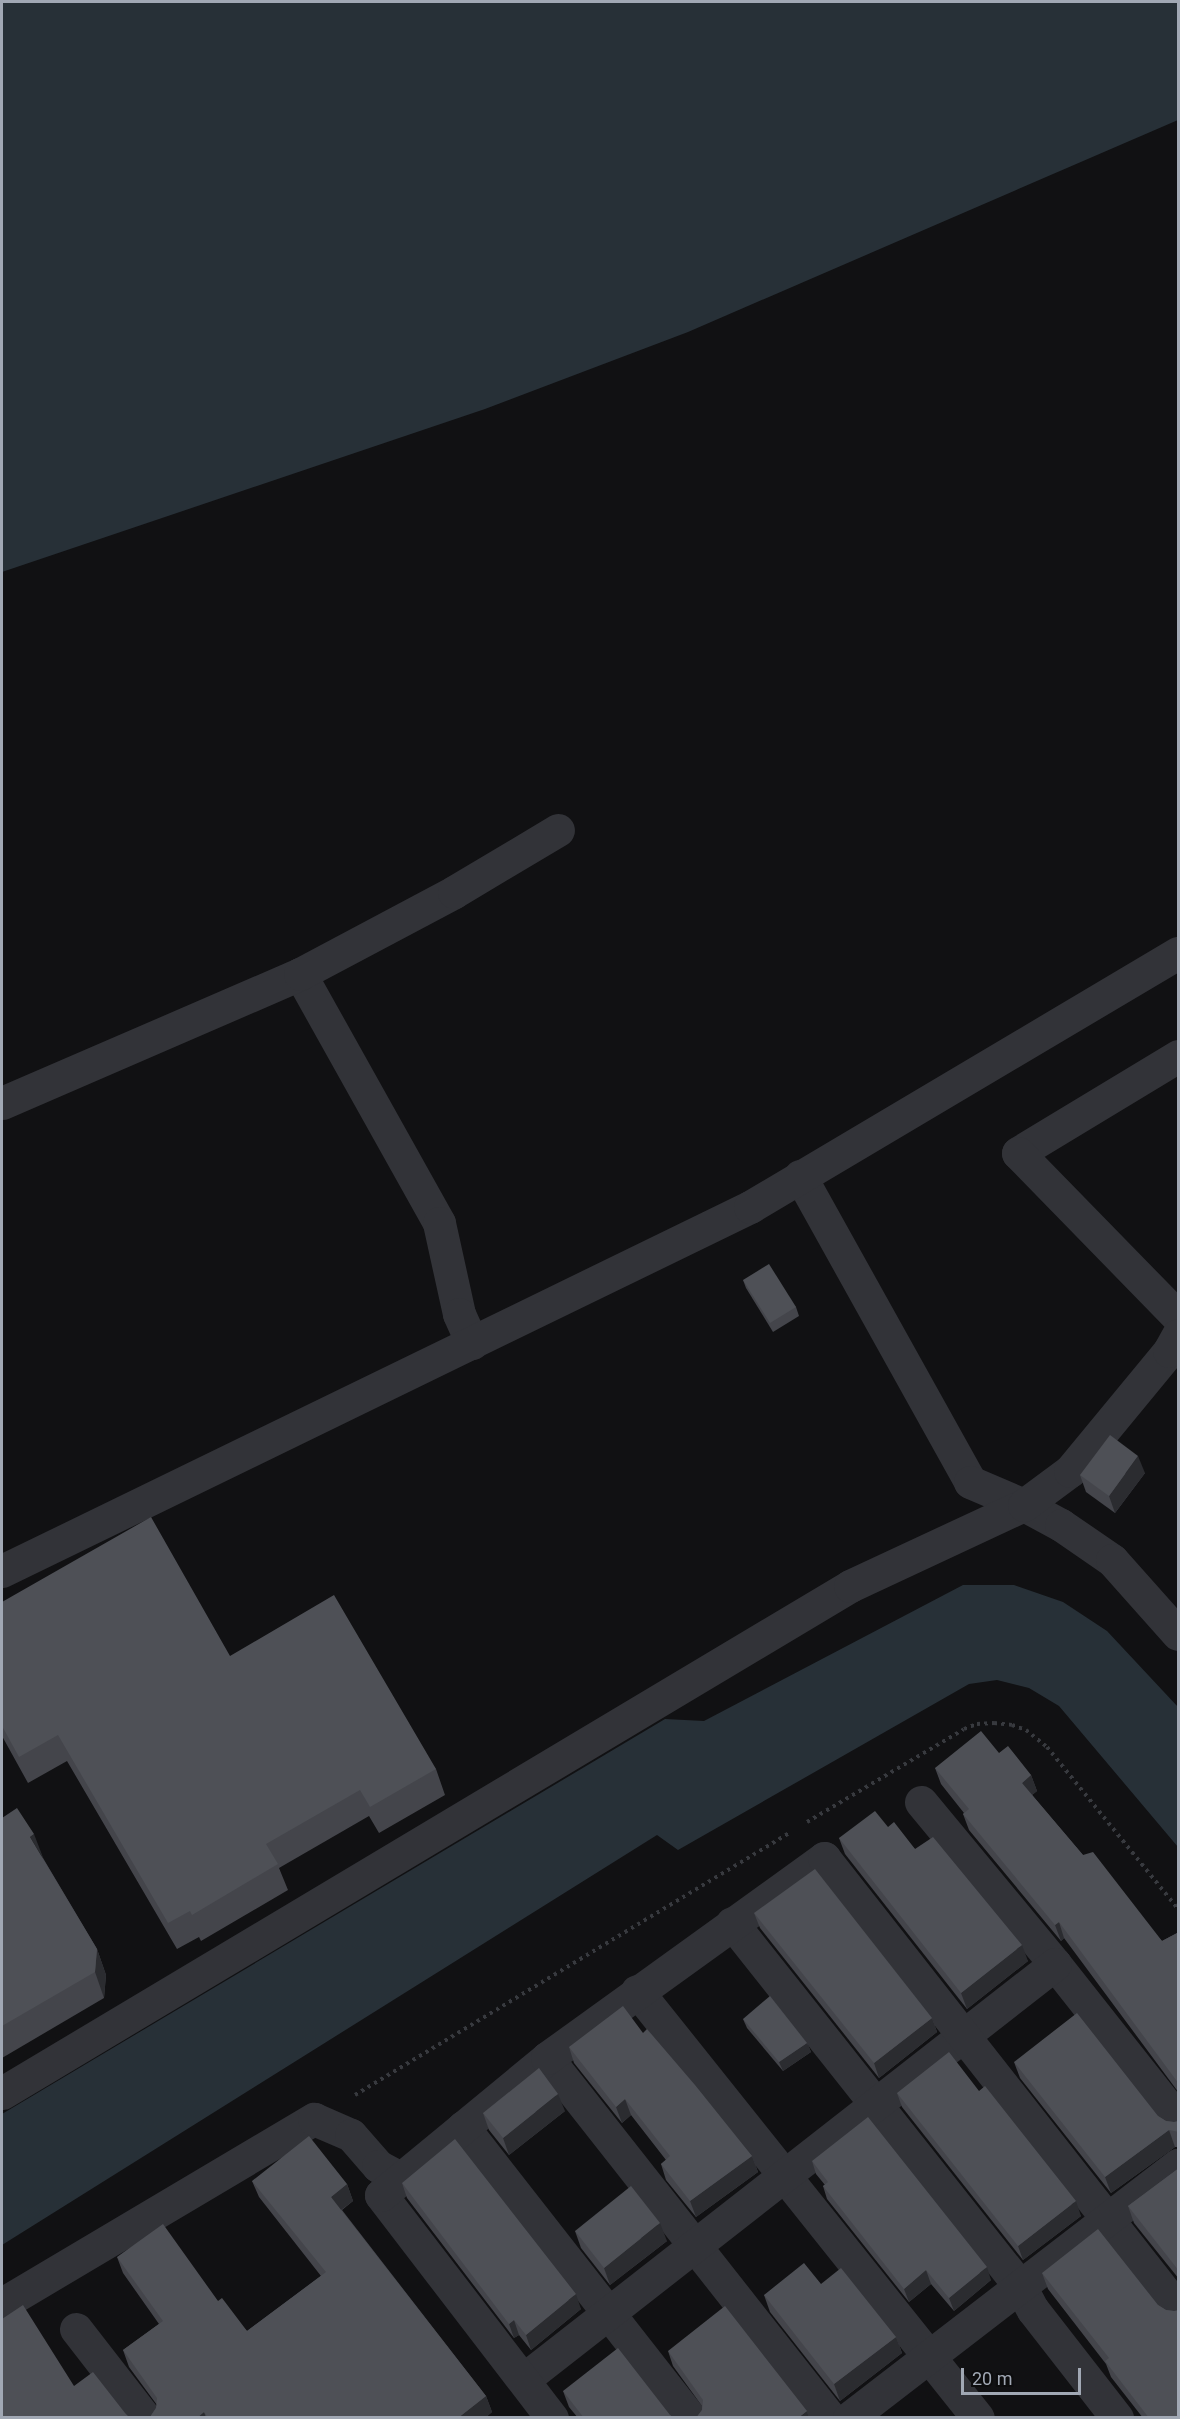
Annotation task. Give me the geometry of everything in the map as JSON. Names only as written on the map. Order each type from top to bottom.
[{"type":"street","points":[[2,1104],[300,974],[454,892],[558,830]]},
{"type":"street","points":[[2,1571],[750,1207],[1179,953]]},
{"type":"street","points":[[300,974],[439,1223],[459,1314],[472,1343]]},
{"type":"street","points":[[1179,1056],[1018,1153],[1179,1317]]},
{"type":"street","points":[[800,1176],[970,1482],[1024,1505],[1061,1525],[1112,1560],[1179,1634]]},
{"type":"street","points":[[2,2093],[850,1586],[1024,1505],[1070,1471],[1179,1335]]},
{"type":"street","points":[[921,1802],[1055,1964],[1179,2121]]},
{"type":"street","points":[[552,2418],[381,2195],[548,2058],[637,1991],[824,1858],[1179,2309]]},
{"type":"street","points":[[732,1923],[1020,2286],[1033,2310],[1117,2418]]},
{"type":"street","points":[[524,2379],[1055,1964]]},
{"type":"street","points":[[637,1991],[978,2418]]},
{"type":"street","points":[[548,2058],[830,2418]]},
{"type":"street","points":[[2,2304],[314,2119],[351,2135],[378,2166],[401,2178]]},
{"type":"street","points":[[463,2127],[610,2312],[690,2418]]},
{"type":"street","points":[[849,2418],[1179,2165]]},
{"type":"street","points":[[76,2329],[146,2418]]},
{"type":"shaded area","points":[[2,2],[1178,2],[1178,120],[688,332],[485,409],[2,572]]},
{"type":"shaded area","points":[[963,1585],[1014,1585],[1063,1602],[1107,1631],[1178,1707],[1178,1847],[1059,1706],[1029,1688],[997,1680],[969,1684],[678,1850],[657,1835],[2,2245],[2,2114],[665,1719],[704,1721]]},
{"type":"building","points":[[769,1264],[796,1307],[770,1323],[743,1280]]},
{"type":"building","points":[[1110,1435],[1138,1456],[1109,1496],[1080,1475]]},
{"type":"building","points":[[151,1517],[230,1656],[334,1595],[436,1769],[370,1807],[360,1790],[266,1844],[278,1864],[192,1915],[190,1911],[168,1923],[58,1735],[19,1757],[2,1726],[2,1602]]},
{"type":"building","points":[[981,1731],[999,1753],[1008,1746],[1031,1775],[1022,1783],[1083,1855],[1093,1852],[1162,1941],[1179,1932],[1179,2084],[1059,1922],[1055,1925],[963,1814],[969,1809],[935,1768]]},
{"type":"building","points":[[17,1808],[34,1834],[30,1837],[97,1949],[95,1972],[2,2026],[2,1818]]},
{"type":"building","points":[[875,1811],[888,1827],[894,1822],[915,1849],[933,1837],[1022,1945],[961,1993],[839,1838]]},
{"type":"building","points":[[815,1869],[932,2018],[874,2063],[754,1913]]},
{"type":"building","points":[[770,1996],[807,2043],[779,2062],[743,2019]]},
{"type":"building","points":[[623,2006],[643,2033],[647,2029],[752,2156],[690,2201],[661,2164],[670,2156],[625,2099],[616,2107],[569,2047]]},
{"type":"building","points":[[1077,2013],[1158,2116],[1166,2121],[1179,2121],[1179,2132],[1169,2130],[1105,2177],[1014,2062]]},
{"type":"building","points":[[949,2052],[979,2091],[985,2086],[1076,2201],[1018,2246],[897,2093]]},
{"type":"building","points":[[539,2068],[558,2094],[503,2138],[483,2113]]},
{"type":"building","points":[[868,2117],[987,2267],[949,2298],[926,2270],[904,2289],[823,2186],[828,2182],[812,2161]]},
{"type":"building","points":[[309,2136],[347,2184],[331,2197],[486,2396],[458,2418],[208,2418],[204,2412],[197,2418],[147,2418],[156,2408],[157,2398],[123,2350],[163,2321],[117,2257],[163,2224],[218,2301],[222,2298],[247,2331],[326,2272],[252,2181]]},
{"type":"building","points":[[455,2139],[576,2294],[526,2335],[514,2320],[509,2324],[402,2183]]},
{"type":"building","points":[[1179,2168],[1179,2271],[1128,2206]]},
{"type":"building","points":[[631,2186],[660,2223],[604,2268],[575,2231]]},
{"type":"building","points":[[1098,2229],[1158,2305],[1166,2310],[1179,2310],[1179,2418],[1149,2418],[1105,2361],[1109,2358],[1042,2273]]},
{"type":"building","points":[[804,2263],[821,2284],[841,2268],[896,2337],[834,2384],[764,2295]]},
{"type":"building","points":[[23,2305],[74,2386],[93,2372],[130,2418],[2,2418],[2,2319]]},
{"type":"building","points":[[725,2306],[807,2411],[798,2418],[696,2418],[702,2410],[703,2400],[668,2351]]},
{"type":"building","points":[[618,2348],[674,2418],[584,2418],[563,2391]]}]
